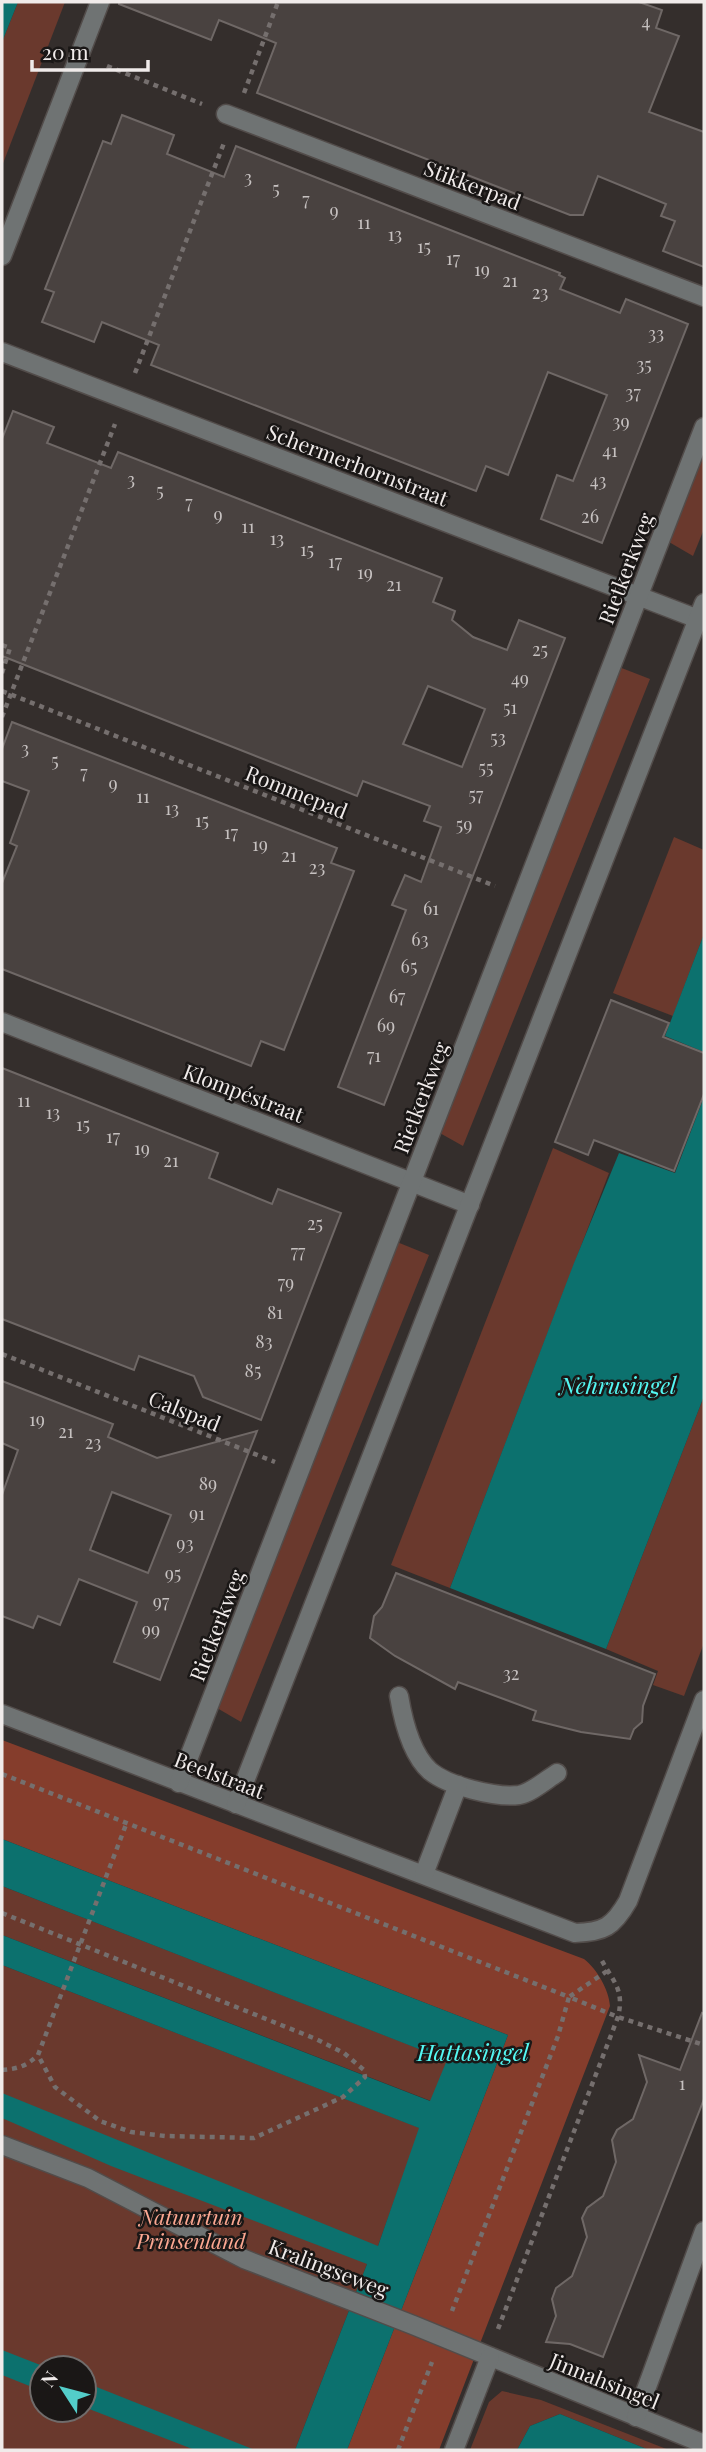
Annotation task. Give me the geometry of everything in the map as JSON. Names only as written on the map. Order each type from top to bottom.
[{"type":"street","points":[[2,256],[100,2]]},
{"type":"street","name":"Stikkerpad","points":[[230,116],[704,297]]},
{"type":"street","name":"Schermerhornstraat","points":[[2,352],[639,596],[701,611]]},
{"type":"street","name":"Rietkerkweg","points":[[179,1783],[704,427]]},
{"type":"street","points":[[236,1804],[701,611]]},
{"type":"street","name":"Klompéstraat","points":[[2,1022],[470,1205]]},
{"type":"street","points":[[398,1696],[404,1727],[430,1771],[458,1785],[488,1794],[521,1795],[557,1773]]},
{"type":"street","points":[[591,1932],[609,1927],[619,1917],[628,1901],[704,1700]]},
{"type":"street","name":"Beelstraat","points":[[2,1714],[575,1933],[591,1932]]},
{"type":"street","points":[[424,1874],[458,1785]]},
{"type":"street","name":"Kralingseweg","points":[[2,2145],[88,2178],[244,2259],[490,2357]]},
{"type":"street","points":[[636,2417],[703,2240]]},
{"type":"street","points":[[454,2450],[490,2357]]},
{"type":"street","name":"Jinnahsingel","points":[[490,2357],[704,2444]]},
{"type":"path","points":[[2,717],[125,399],[230,116],[278,2]]},
{"type":"path","points":[[80,55],[230,116]]},
{"type":"path","points":[[2,645],[10,648],[2,673]]},
{"type":"path","name":"Rommepad","points":[[2,691],[522,897]]},
{"type":"path","name":"Calspad","points":[[2,1354],[300,1472]]},
{"type":"path","points":[[2,1774],[618,2017],[704,2045]]},
{"type":"path","points":[[2,2070],[15,2069],[30,2063],[38,2055],[127,1822]]},
{"type":"path","points":[[2,1913],[316,2039],[344,2053],[364,2070],[365,2077],[343,2097],[254,2138],[165,2136],[131,2132],[100,2120],[55,2087],[38,2055]]},
{"type":"path","points":[[490,2357],[494,2338],[622,2001],[591,1932]]},
{"type":"path","points":[[398,2450],[558,2036],[569,1997],[607,1971]]},
{"type":"green space","points":[[18,2],[65,2],[2,166],[2,42]]},
{"type":"green space","points":[[704,451],[704,529],[693,556],[669,542]]},
{"type":"green space","points":[[619,667],[650,679],[463,1146],[438,1132]]},
{"type":"green space","points":[[674,837],[704,850],[704,934],[673,1016],[613,993]]},
{"type":"green space","points":[[553,1148],[609,1173],[450,1588],[391,1565]]},
{"type":"green space","points":[[397,1242],[429,1255],[241,1722],[217,1708]]},
{"type":"green space","points":[[704,1396],[704,1643],[684,1696],[653,1685],[658,1671],[606,1649]]},
{"type":"green space","points":[[2,1886],[448,2060],[431,2101],[2,1935]]},
{"type":"green space","name":"Natuurtuin Prinsenland","points":[[2,1965],[420,2128],[378,2246],[367,2264],[295,2450],[2,2450]]},
{"type":"green space","points":[[502,2391],[541,2400],[669,2450],[649,2450],[560,2414],[530,2426],[517,2450],[470,2450],[489,2402]]},
{"type":"shaded area","points":[[2,1740],[584,1959],[602,1980],[610,2006],[439,2450],[347,2450],[508,2035],[2,1839]]},
{"type":"water","points":[[2,2],[18,2],[2,42]]},
{"type":"water","points":[[704,934],[704,1052],[665,1036]]},
{"type":"water","name":"Nehrusingel","points":[[704,1097],[704,1396],[606,1649],[450,1588],[574,1263],[619,1153],[675,1173]]},
{"type":"water","name":"Hattasingel","points":[[2,1839],[508,2035],[347,2450],[295,2450],[367,2264],[111,2166],[2,2118],[2,2093],[378,2246],[419,2128],[2,1965],[2,1935],[430,2101],[447,2060],[2,1886]]},
{"type":"water","points":[[2,2350],[28,2360],[28,2385],[2,2375]]},
{"type":"water","points":[[98,2388],[255,2450],[195,2450],[98,2412]]},
{"type":"water","points":[[560,2414],[649,2450],[517,2450],[530,2426]]},
{"type":"building","points":[[119,2],[639,2],[662,10],[656,28],[679,36],[649,112],[704,132],[704,267],[663,251],[675,221],[661,216],[666,204],[598,176],[583,215],[570,215],[257,93],[276,43],[219,20],[211,40]]},
{"type":"building","points":[[122,115],[174,135],[167,154],[224,177],[236,146],[560,273],[559,275],[565,278],[560,289],[620,313],[626,299],[688,324],[602,543],[541,519],[557,475],[573,481],[607,395],[548,372],[508,475],[486,466],[476,491],[151,365],[159,345],[102,322],[94,342],[42,322],[54,292],[45,289],[103,141],[111,144]]},
{"type":"building","points":[[13,411],[54,427],[47,443],[111,468],[118,452],[442,578],[433,602],[455,611],[452,620],[473,637],[507,650],[519,620],[565,638],[384,1105],[338,1087],[406,910],[392,905],[405,875],[421,882],[441,827],[424,821],[430,806],[363,781],[357,796],[2,656],[2,439]],"holes":[[[428,686],[485,709],[462,767],[403,744]]]},
{"type":"building","points":[[12,722],[337,848],[331,863],[354,871],[284,1050],[261,1041],[251,1066],[2,969],[2,883],[17,846],[10,843],[29,791],[2,781],[2,749]]},
{"type":"building","points":[[611,1000],[669,1023],[663,1037],[704,1053],[704,1094],[674,1171],[594,1140],[588,1155],[555,1142]]},
{"type":"building","points":[[2,1068],[218,1153],[209,1178],[272,1204],[278,1189],[341,1213],[261,1420],[203,1397],[194,1376],[139,1356],[134,1370],[2,1319]]},
{"type":"building","points":[[2,1381],[113,1424],[108,1437],[157,1458],[257,1431],[160,1680],[114,1662],[137,1602],[79,1579],[60,1625],[38,1616],[33,1628],[2,1616],[2,1495],[18,1450],[2,1443]],"holes":[[[112,1492],[171,1515],[148,1573],[90,1550]]]},
{"type":"building","points":[[396,1573],[655,1674],[643,1706],[642,1722],[634,1729],[630,1739],[581,1732],[533,1720],[536,1711],[458,1682],[455,1689],[395,1656],[370,1638],[374,1616],[382,1607]]},
{"type":"building","points":[[702,2013],[704,2099],[603,2357],[570,2344],[546,2342],[556,2316],[552,2299],[556,2288],[572,2276],[587,2237],[582,2218],[587,2208],[603,2196],[616,2162],[612,2140],[617,2130],[633,2119],[647,2082],[639,2055],[680,2070]]}]
